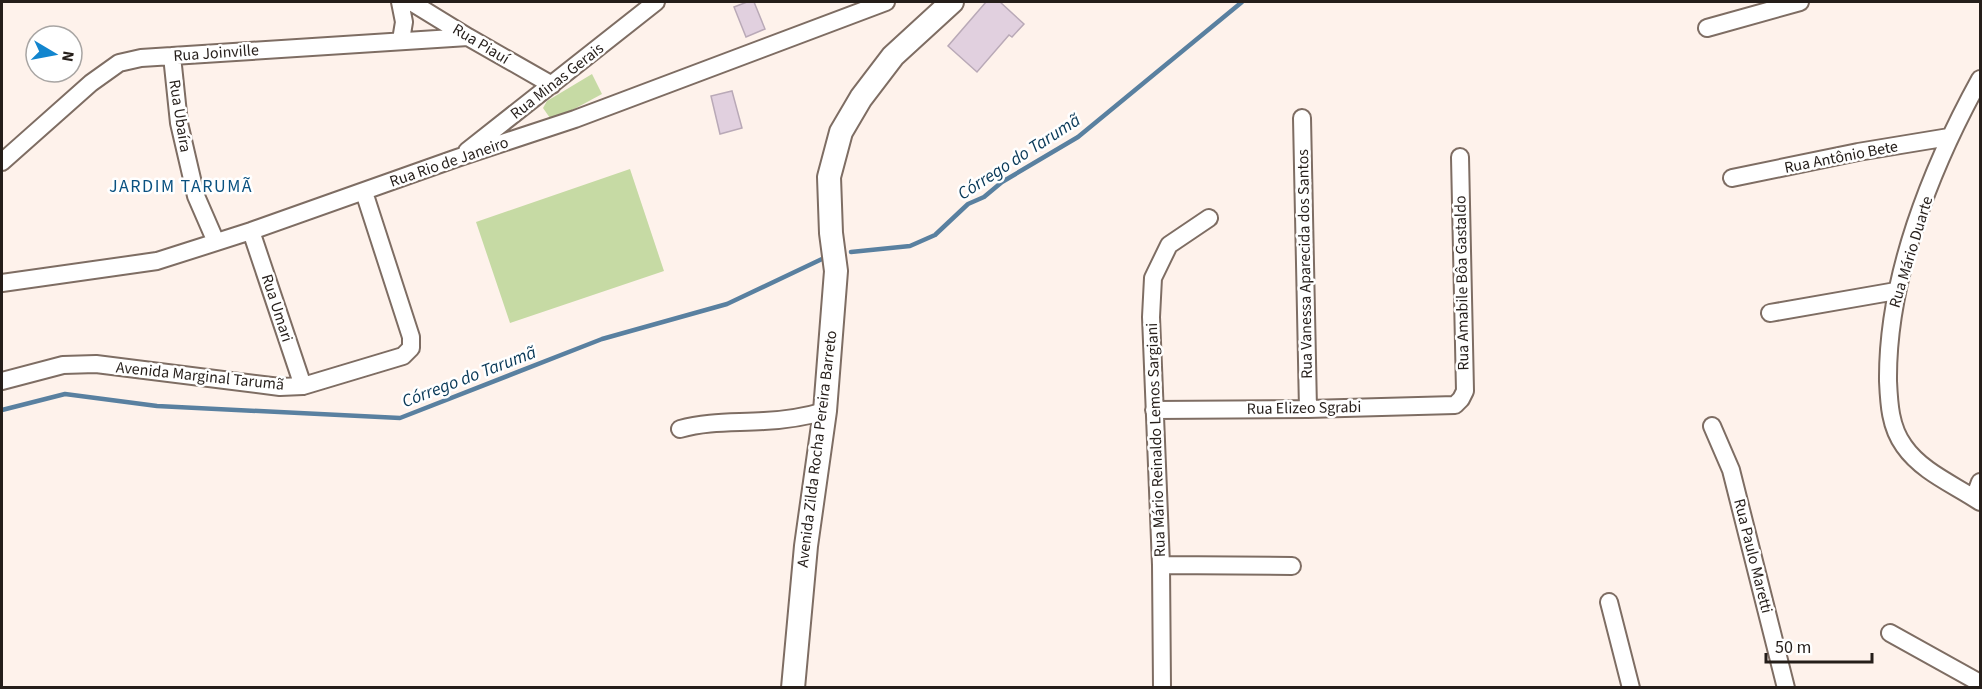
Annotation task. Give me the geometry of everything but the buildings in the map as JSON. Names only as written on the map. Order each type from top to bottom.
[{"type":"street","points":[[400,2],[404,22],[401,40]]},
{"type":"street","name":"Rua Piauí","points":[[411,2],[552,86]]},
{"type":"street","name":"Rua Minas Gerais","points":[[457,158],[552,86],[656,2]]},
{"type":"street","name":"Rua Rio de Janeiro","points":[[2,283],[157,261],[252,231],[457,158],[575,119],[886,2]]},
{"type":"street","name":"Avenida Zilda Rocha Pereira Barreto","points":[[794,687],[806,546],[825,411],[836,271],[831,233],[829,177],[841,132],[861,98],[893,56],[952,2]]},
{"type":"street","points":[[1707,28],[1800,2]]},
{"type":"street","name":"Rua Joinville","points":[[2,162],[92,83],[119,63],[141,58],[468,37]]},
{"type":"street","name":"Rua Ubaíra","points":[[171,56],[179,123],[196,196],[216,242]]},
{"type":"street","name":"Rua Mário Duarte","points":[[1977,500],[1933,473],[1902,445],[1891,418],[1889,354],[1890,323],[1896,291],[1914,230],[1949,137],[1980,79]]},
{"type":"street","name":"Rua Vanessa Aparecida dos Santos","points":[[1302,118],[1308,409]]},
{"type":"street","name":"Rua Antônio Bete","points":[[1732,178],[1858,152],[1949,137]]},
{"type":"street","name":"Rua Amabile Bôa Gastaldo","points":[[1455,405],[1465,391],[1460,157]]},
{"type":"street","name":"Avenida Marginal Tarumã","points":[[2,381],[63,365],[96,364],[247,384],[280,387],[303,386],[403,356],[411,348],[411,337],[364,192]]},
{"type":"street","name":"Rua Mário Reinaldo Lemos Sargiani","points":[[1162,687],[1161,565],[1151,317],[1153,278],[1169,245],[1209,218]]},
{"type":"street","name":"Rua Umari","points":[[252,231],[303,386]]},
{"type":"street","points":[[1770,313],[1896,291]]},
{"type":"street","name":"Rua Elizeo Sgrabi","points":[[1154,410],[1455,405]]},
{"type":"street","points":[[680,429],[709,423],[801,418],[825,411]]},
{"type":"street","name":"Rua Paulo Maretti","points":[[1712,426],[1731,470],[1786,687]]},
{"type":"street","points":[[1977,500],[1980,482]]},
{"type":"street","points":[[1161,565],[1292,566]]},
{"type":"street","points":[[1609,602],[1631,687]]},
{"type":"street","points":[[1890,633],[1980,683]]},
{"type":"green space","points":[[592,74],[602,94],[563,115],[550,118],[543,108],[547,101]]},
{"type":"green space","points":[[630,169],[664,271],[510,323],[476,222]]},
{"type":"waterway","name":"Córrego do Tarumã","points":[[851,252],[910,246],[935,235],[968,204],[984,197],[1002,182],[1078,137],[1242,2]]},
{"type":"waterway","name":"Córrego do Tarumã","points":[[2,410],[65,394],[157,406],[400,418],[602,339],[727,304],[822,259]]},
{"type":"district","name":"JARDIM TARUMÃ","points":[[181,186]]}]
